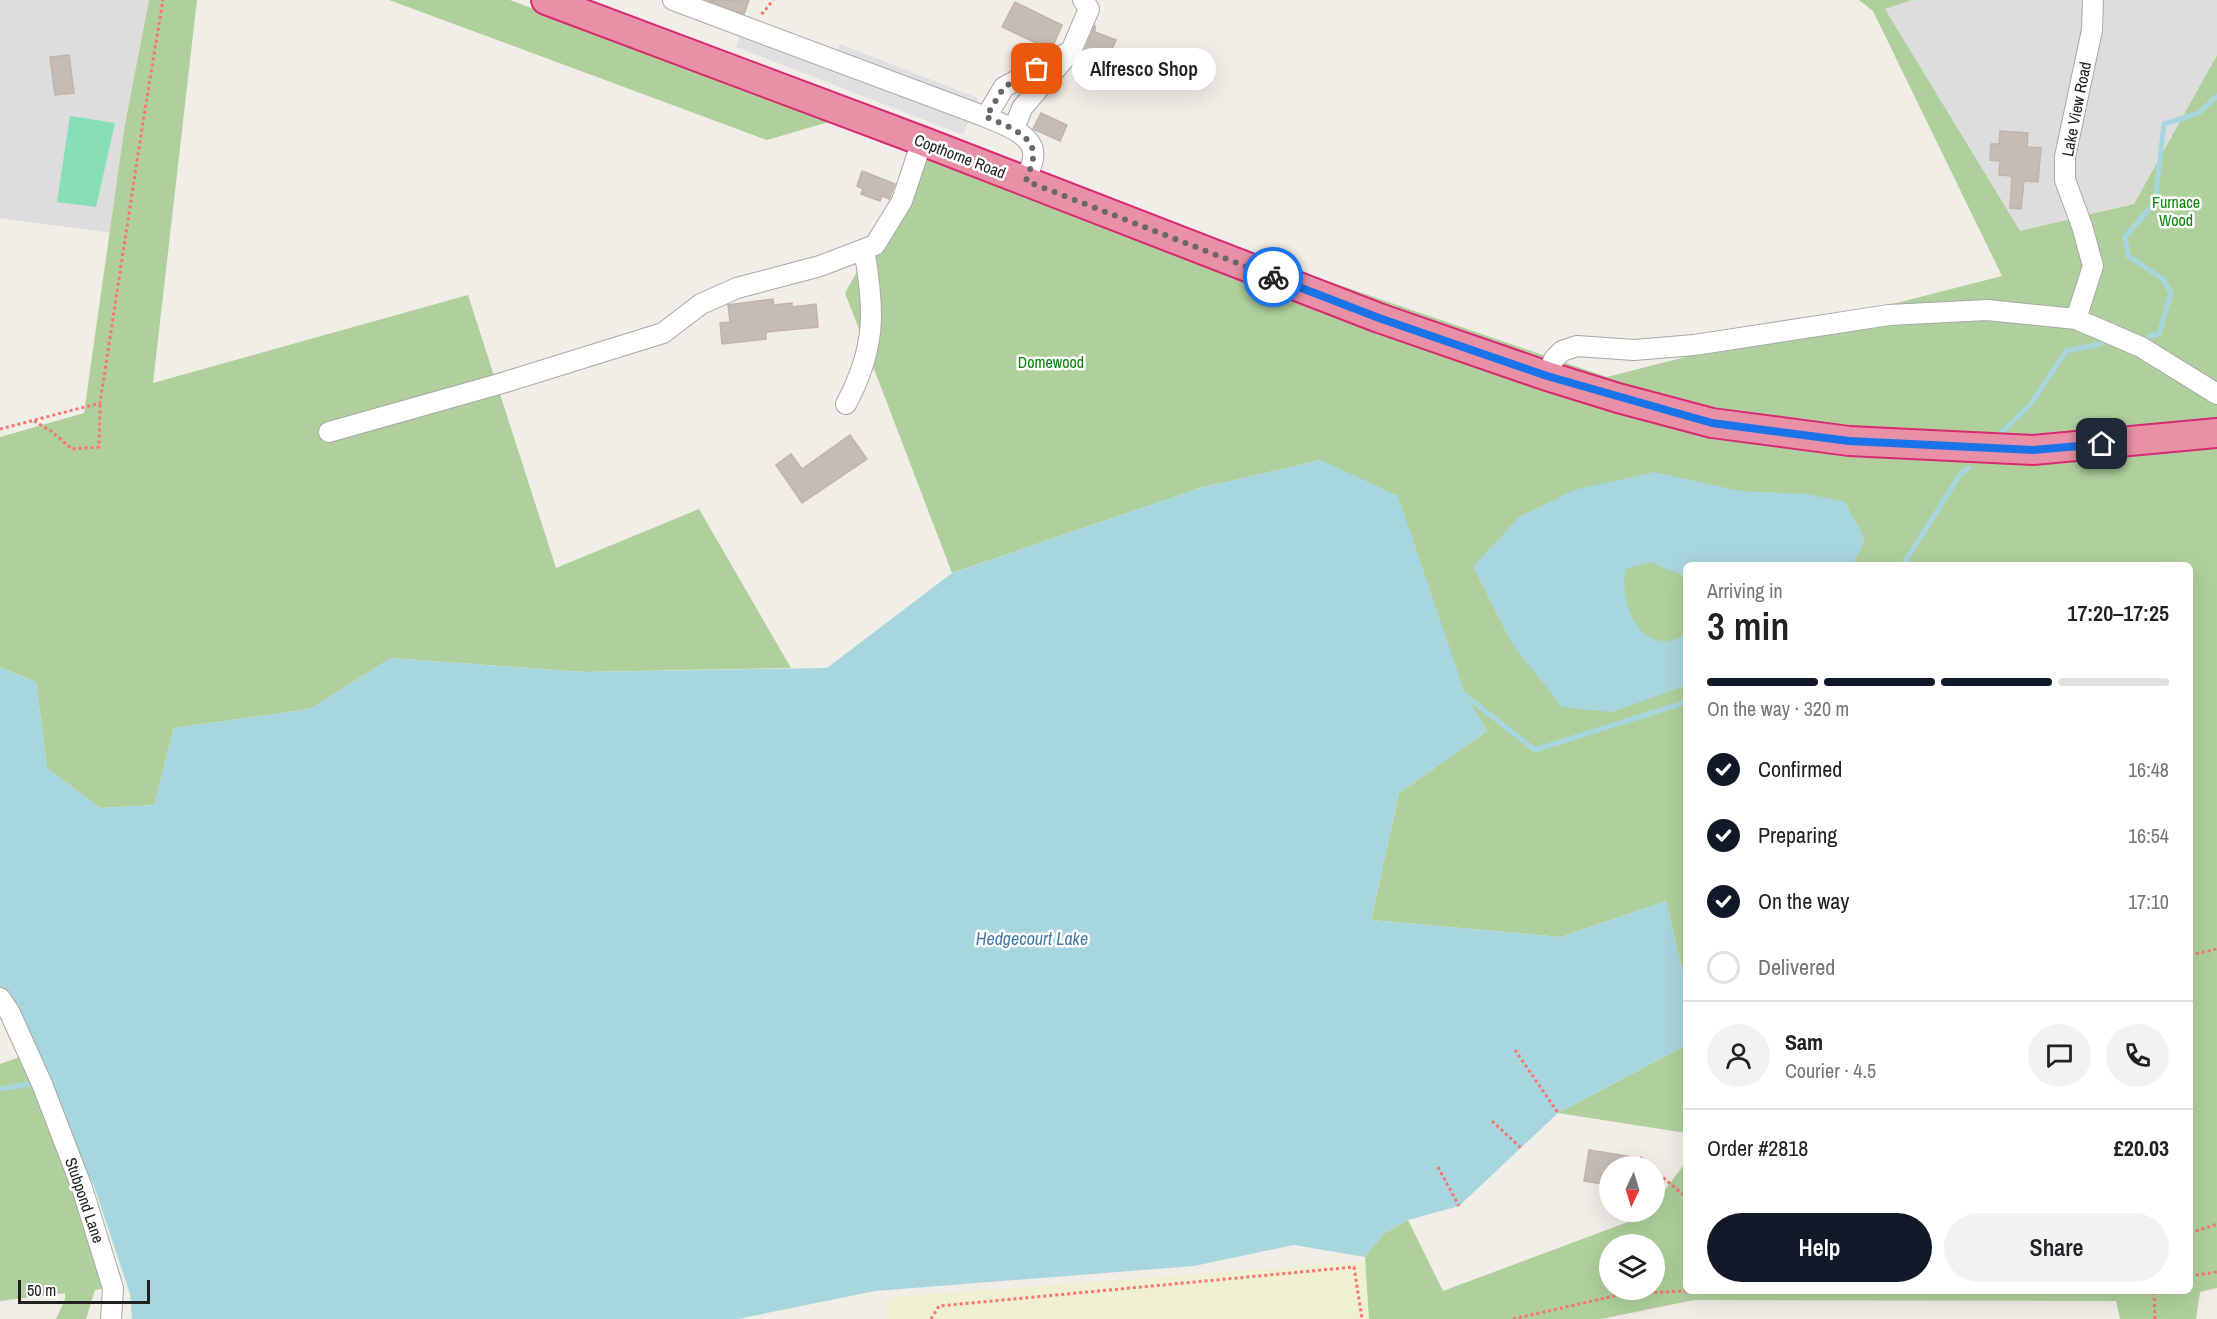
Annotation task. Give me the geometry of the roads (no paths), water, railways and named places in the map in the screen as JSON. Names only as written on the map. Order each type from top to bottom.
[{"type":"highway","name":"Copthorne Road","points":[[546,0],[922,141],[1379,318],[1547,376],[1712,423],[1849,441],[2033,450],[2217,433]]},
{"type":"street","points":[[673,0],[1014,129],[1028,141],[1034,156],[1026,181]]},
{"type":"street","points":[[1014,129],[1022,108],[1071,51],[1089,9],[1083,0]]},
{"type":"street","name":"Lake View Road","points":[[2076,319],[2093,266],[2082,226],[2065,180],[2065,157],[2092,30],[2093,0]]},
{"type":"street","points":[[986,117],[1004,87],[1071,51]]},
{"type":"street","points":[[329,432],[499,384],[663,333],[701,304],[737,288],[820,266],[875,245],[902,201],[922,141]]},
{"type":"street","points":[[846,404],[862,371],[871,328],[872,304],[864,249]]},
{"type":"street","points":[[1547,376],[1554,359],[1562,351],[1577,346],[1634,350],[1694,345],[1889,315],[1987,310],[2076,319],[2141,347],[2217,394]]},
{"type":"street","name":"Stubpond Lane","points":[[0,998],[10,1013],[42,1084],[82,1188],[113,1288],[111,1319]]},
{"type":"water","name":"Hedgecourt Lake","points":[[1321,460],[1398,496],[1466,696],[1487,731],[1399,793],[1371,920],[1561,937],[1666,901],[1683,973],[1683,1047],[1558,1113],[1459,1206],[1408,1220],[1383,1234],[1365,1257],[1294,1245],[1194,1266],[875,1291],[738,1319],[132,1319],[130,1294],[94,1186],[0,996],[0,667],[36,682],[47,768],[100,808],[154,805],[174,728],[310,709],[391,658],[584,672],[827,668],[952,573],[1200,488]]},
{"type":"water","points":[[1654,472],[1740,491],[1807,494],[1845,502],[1865,539],[1854,562],[1683,562],[1683,577],[1650,562],[1626,569],[1624,579],[1627,604],[1638,627],[1646,635],[1656,640],[1668,641],[1683,636],[1683,686],[1612,712],[1562,707],[1512,644],[1473,567],[1519,517],[1574,490]]},
{"type":"waterway","points":[[2149,336],[2159,334],[2171,293],[2163,279],[2128,256],[2125,237],[2155,202],[2164,124],[2199,113],[2217,96]]},
{"type":"waterway","points":[[1996,438],[2030,405],[2066,351],[2101,344]]},
{"type":"waterway","points":[[1905,562],[1960,475],[1968,468]]},
{"type":"waterway","points":[[1466,696],[1535,750],[1683,703]]},
{"type":"waterway","points":[[0,1089],[37,1083]]},
{"type":"place","name":"Alfresco Shop","points":[[1037,69]]},
{"type":"park label","name":"Furnace Wood","points":[[2176,211]]},
{"type":"park label","name":"Domewood","points":[[1051,362]]}]
